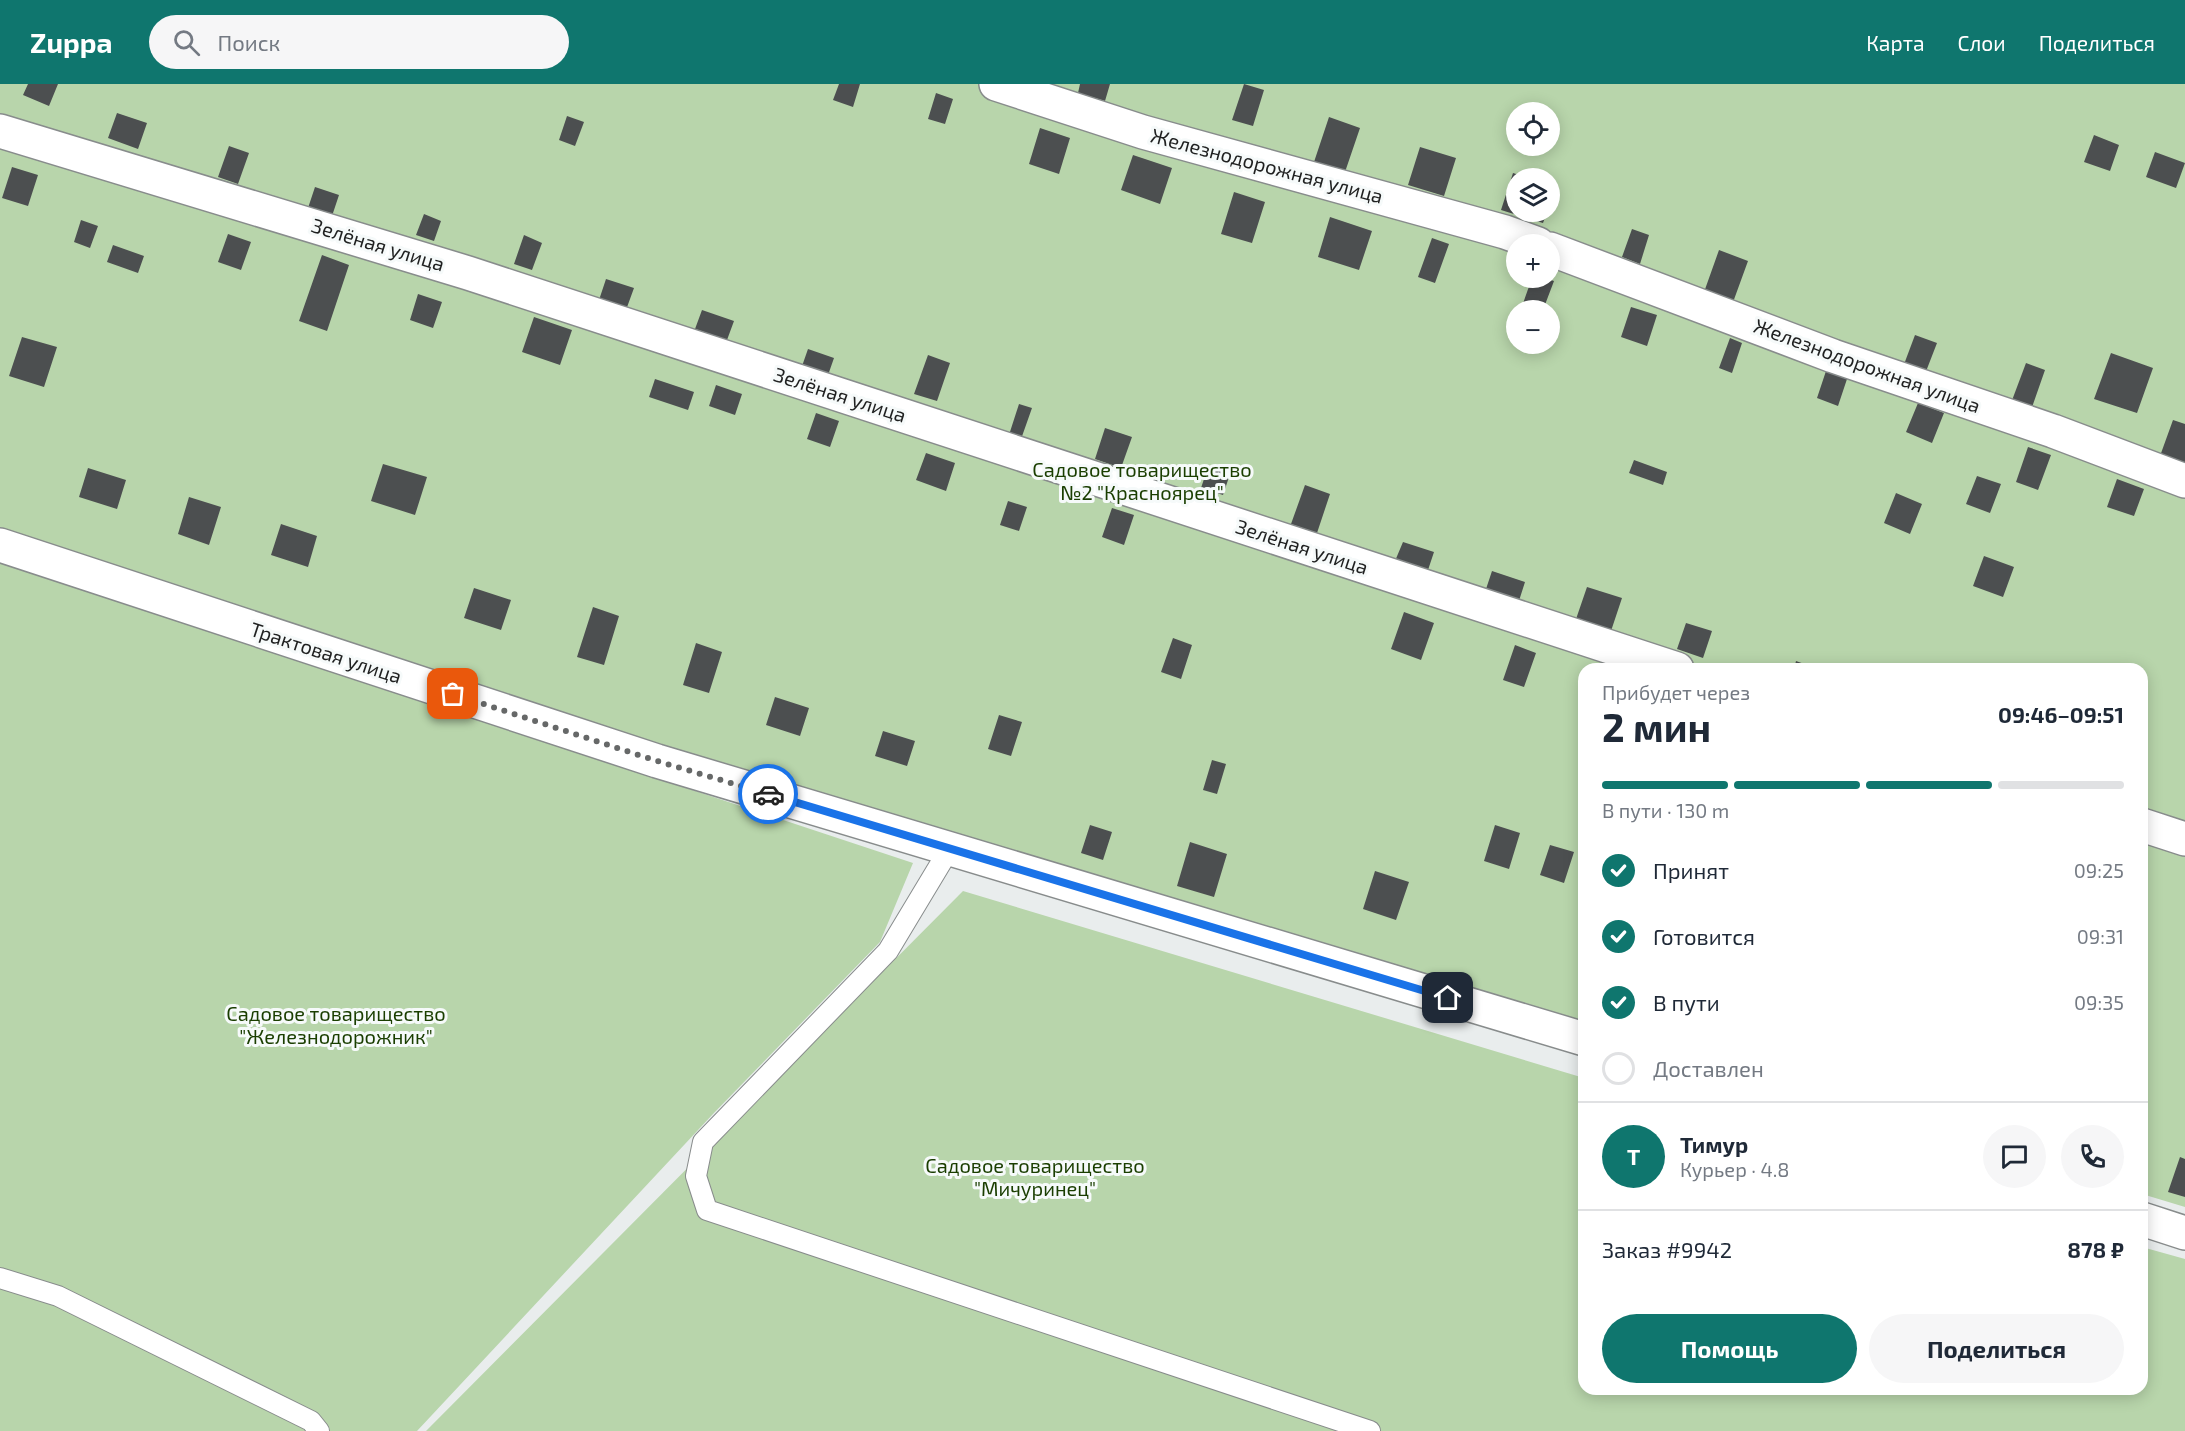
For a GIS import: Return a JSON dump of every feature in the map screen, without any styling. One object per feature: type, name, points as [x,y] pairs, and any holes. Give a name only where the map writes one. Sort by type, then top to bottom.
[{"type":"street","name":"Железнодорожная улица","points":[[996,84],[1143,132],[1510,234]]},
{"type":"street","name":"Зелёная улица","points":[[0,131],[468,273],[1659,663]]},
{"type":"street","name":"Железнодорожная улица","points":[[1560,253],[1833,356],[2053,431],[2185,481]]},
{"type":"street","name":"Трактовая улица","points":[[0,545],[657,761],[1578,1036]]},
{"type":"street","points":[[2148,827],[2185,839]]},
{"type":"street","points":[[2148,1222],[2185,1233]]},
{"type":"lane","points":[[950,848],[888,951],[703,1142],[696,1176],[707,1210],[1370,1431]]},
{"type":"lane","points":[[0,1278],[58,1296],[311,1421],[319,1431]]},
{"type":"green space","name":"Садовое товарищество №2 \"Красноярец\"","points":[[0,84],[2185,84],[2185,1207],[2148,1196],[2148,663],[1578,663],[1578,1026],[709,767],[0,527]]},
{"type":"green space","name":"Садовое товарищество \"Железнодорожник\"","points":[[0,561],[913,863],[880,942],[713,1114],[417,1431],[0,1431]]},
{"type":"green space","name":"Садовое товарищество \"Мичуринец\"","points":[[963,891],[1578,1076],[1578,1395],[2148,1395],[2148,1249],[2185,1259],[2185,1431],[426,1431]]},
{"type":"building","points":[[28,84],[58,84],[49,106],[23,95]]},
{"type":"building","points":[[839,84],[860,84],[853,107],[833,100]]},
{"type":"building","points":[[1080,84],[1110,84],[1105,101],[1078,93]]},
{"type":"building","points":[[1244,84],[1264,90],[1253,126],[1232,120]]},
{"type":"building","points":[[936,93],[953,99],[945,124],[928,119]]},
{"type":"building","points":[[117,113],[147,123],[138,149],[108,138]]},
{"type":"building","points":[[567,116],[584,122],[575,146],[559,140]]},
{"type":"building","points":[[1329,117],[1360,128],[1345,172],[1314,162]]},
{"type":"building","points":[[1040,128],[1070,138],[1059,174],[1029,164]]},
{"type":"building","points":[[2094,135],[2119,145],[2110,171],[2084,162]]},
{"type":"building","points":[[229,146],[249,153],[238,184],[218,177]]},
{"type":"building","points":[[1420,147],[1456,158],[1444,196],[1408,185]]},
{"type":"building","points":[[2155,152],[2185,163],[2176,188],[2146,177]]},
{"type":"building","points":[[1133,155],[1172,168],[1160,204],[1121,190]]},
{"type":"building","points":[[12,167],[38,175],[28,206],[2,198]]},
{"type":"building","points":[[315,187],[339,195],[331,219],[307,211]]},
{"type":"building","points":[[1234,192],[1265,202],[1252,243],[1221,234]]},
{"type":"building","points":[[1506,195],[1506,212],[1501,210]]},
{"type":"building","points":[[424,214],[441,221],[434,241],[416,235]]},
{"type":"building","points":[[1330,217],[1372,231],[1359,270],[1318,257]]},
{"type":"building","points":[[81,220],[98,226],[90,248],[74,242]]},
{"type":"building","points":[[1632,229],[1649,235],[1640,264],[1622,257]]},
{"type":"building","points":[[228,234],[251,242],[241,270],[218,262]]},
{"type":"building","points":[[524,235],[542,243],[532,270],[514,264]]},
{"type":"building","points":[[1432,238],[1449,244],[1435,283],[1418,277]]},
{"type":"building","points":[[113,245],[144,256],[138,273],[107,262]]},
{"type":"building","points":[[1719,250],[1748,261],[1732,305],[1703,295]]},
{"type":"building","points":[[322,255],[349,265],[327,331],[299,321]]},
{"type":"building","points":[[606,279],[634,288],[626,310],[599,300]]},
{"type":"building","points":[[1528,288],[1551,288],[1547,300],[1524,300]]},
{"type":"building","points":[[418,294],[442,302],[433,328],[410,320]]},
{"type":"building","points":[[1631,307],[1657,315],[1647,346],[1621,337]]},
{"type":"building","points":[[702,310],[734,321],[727,340],[695,329]]},
{"type":"building","points":[[534,317],[572,330],[560,365],[522,352]]},
{"type":"building","points":[[1915,335],[1937,343],[1925,374],[1903,367]]},
{"type":"building","points":[[22,337],[57,347],[44,387],[9,376]]},
{"type":"building","points":[[1730,338],[1742,343],[1732,373],[1719,368]]},
{"type":"building","points":[[808,349],[834,358],[827,378],[801,369]]},
{"type":"building","points":[[2111,353],[2153,368],[2137,413],[2094,399]]},
{"type":"building","points":[[928,355],[950,363],[937,401],[914,394]]},
{"type":"building","points":[[2026,363],[2045,370],[2031,410],[2011,403]]},
{"type":"building","points":[[1826,371],[1847,379],[1838,406],[1817,398]]},
{"type":"building","points":[[655,379],[694,392],[688,410],[649,397]]},
{"type":"building","points":[[716,385],[742,394],[735,415],[709,406]]},
{"type":"building","points":[[1918,403],[1944,413],[1932,443],[1906,432]]},
{"type":"building","points":[[1019,404],[1032,408],[1020,442],[1008,438]]},
{"type":"building","points":[[816,413],[839,421],[830,447],[807,439]]},
{"type":"building","points":[[2173,420],[2185,424],[2185,465],[2160,456]]},
{"type":"building","points":[[1105,428],[1132,437],[1121,468],[1095,459]]},
{"type":"building","points":[[2028,447],[2051,455],[2038,490],[2016,482]]},
{"type":"building","points":[[926,453],[955,463],[946,491],[916,480]]},
{"type":"building","points":[[1634,460],[1667,472],[1663,485],[1629,473]]},
{"type":"building","points":[[383,464],[427,477],[415,515],[371,501]]},
{"type":"building","points":[[1208,467],[1230,474],[1223,495],[1201,488]]},
{"type":"building","points":[[88,468],[126,480],[117,509],[79,497]]},
{"type":"building","points":[[1977,476],[2001,484],[1990,513],[1966,504]]},
{"type":"building","points":[[2117,479],[2144,489],[2134,516],[2107,507]]},
{"type":"building","points":[[1305,485],[1330,494],[1317,533],[1291,524]]},
{"type":"building","points":[[1896,493],[1922,504],[1910,534],[1884,523]]},
{"type":"building","points":[[189,497],[221,507],[209,545],[178,534]]},
{"type":"building","points":[[1008,501],[1027,507],[1019,531],[1000,525]]},
{"type":"building","points":[[1112,508],[1134,515],[1124,545],[1102,537]]},
{"type":"building","points":[[281,524],[317,536],[308,567],[271,555]]},
{"type":"building","points":[[1403,542],[1434,552],[1427,573],[1395,561]]},
{"type":"building","points":[[1984,556],[2014,567],[2003,597],[1973,586]]},
{"type":"building","points":[[1492,571],[1525,582],[1517,607],[1484,595]]},
{"type":"building","points":[[1587,587],[1622,598],[1610,634],[1575,622]]},
{"type":"building","points":[[474,588],[511,600],[501,630],[464,618]]},
{"type":"building","points":[[593,607],[619,616],[604,665],[577,657]]},
{"type":"building","points":[[1404,612],[1434,623],[1421,660],[1391,649]]},
{"type":"building","points":[[1686,623],[1712,631],[1703,658],[1677,649]]},
{"type":"building","points":[[1173,638],[1192,645],[1181,679],[1161,672]]},
{"type":"building","points":[[696,643],[722,652],[709,693],[683,685]]},
{"type":"building","points":[[1515,645],[1536,653],[1524,687],[1503,680]]},
{"type":"building","points":[[775,697],[809,708],[800,736],[766,725]]},
{"type":"building","points":[[999,715],[1022,722],[1011,756],[988,749]]},
{"type":"building","points":[[883,731],[915,741],[907,766],[875,756]]},
{"type":"building","points":[[1212,760],[1226,764],[1217,794],[1203,790]]},
{"type":"building","points":[[1090,825],[1112,832],[1103,860],[1081,853]]},
{"type":"building","points":[[1495,825],[1520,833],[1509,869],[1484,861]]},
{"type":"building","points":[[1190,842],[1227,854],[1214,897],[1177,886]]},
{"type":"building","points":[[1550,845],[1574,852],[1564,883],[1540,875]]},
{"type":"building","points":[[1375,871],[1409,882],[1396,920],[1363,909]]},
{"type":"building","points":[[2180,1157],[2185,1159],[2185,1197],[2168,1192]]},
{"type":"way so far","points":[[453,694],[657,761],[768,794]]},
{"type":"route","points":[[768,794],[1448,998]]}]
